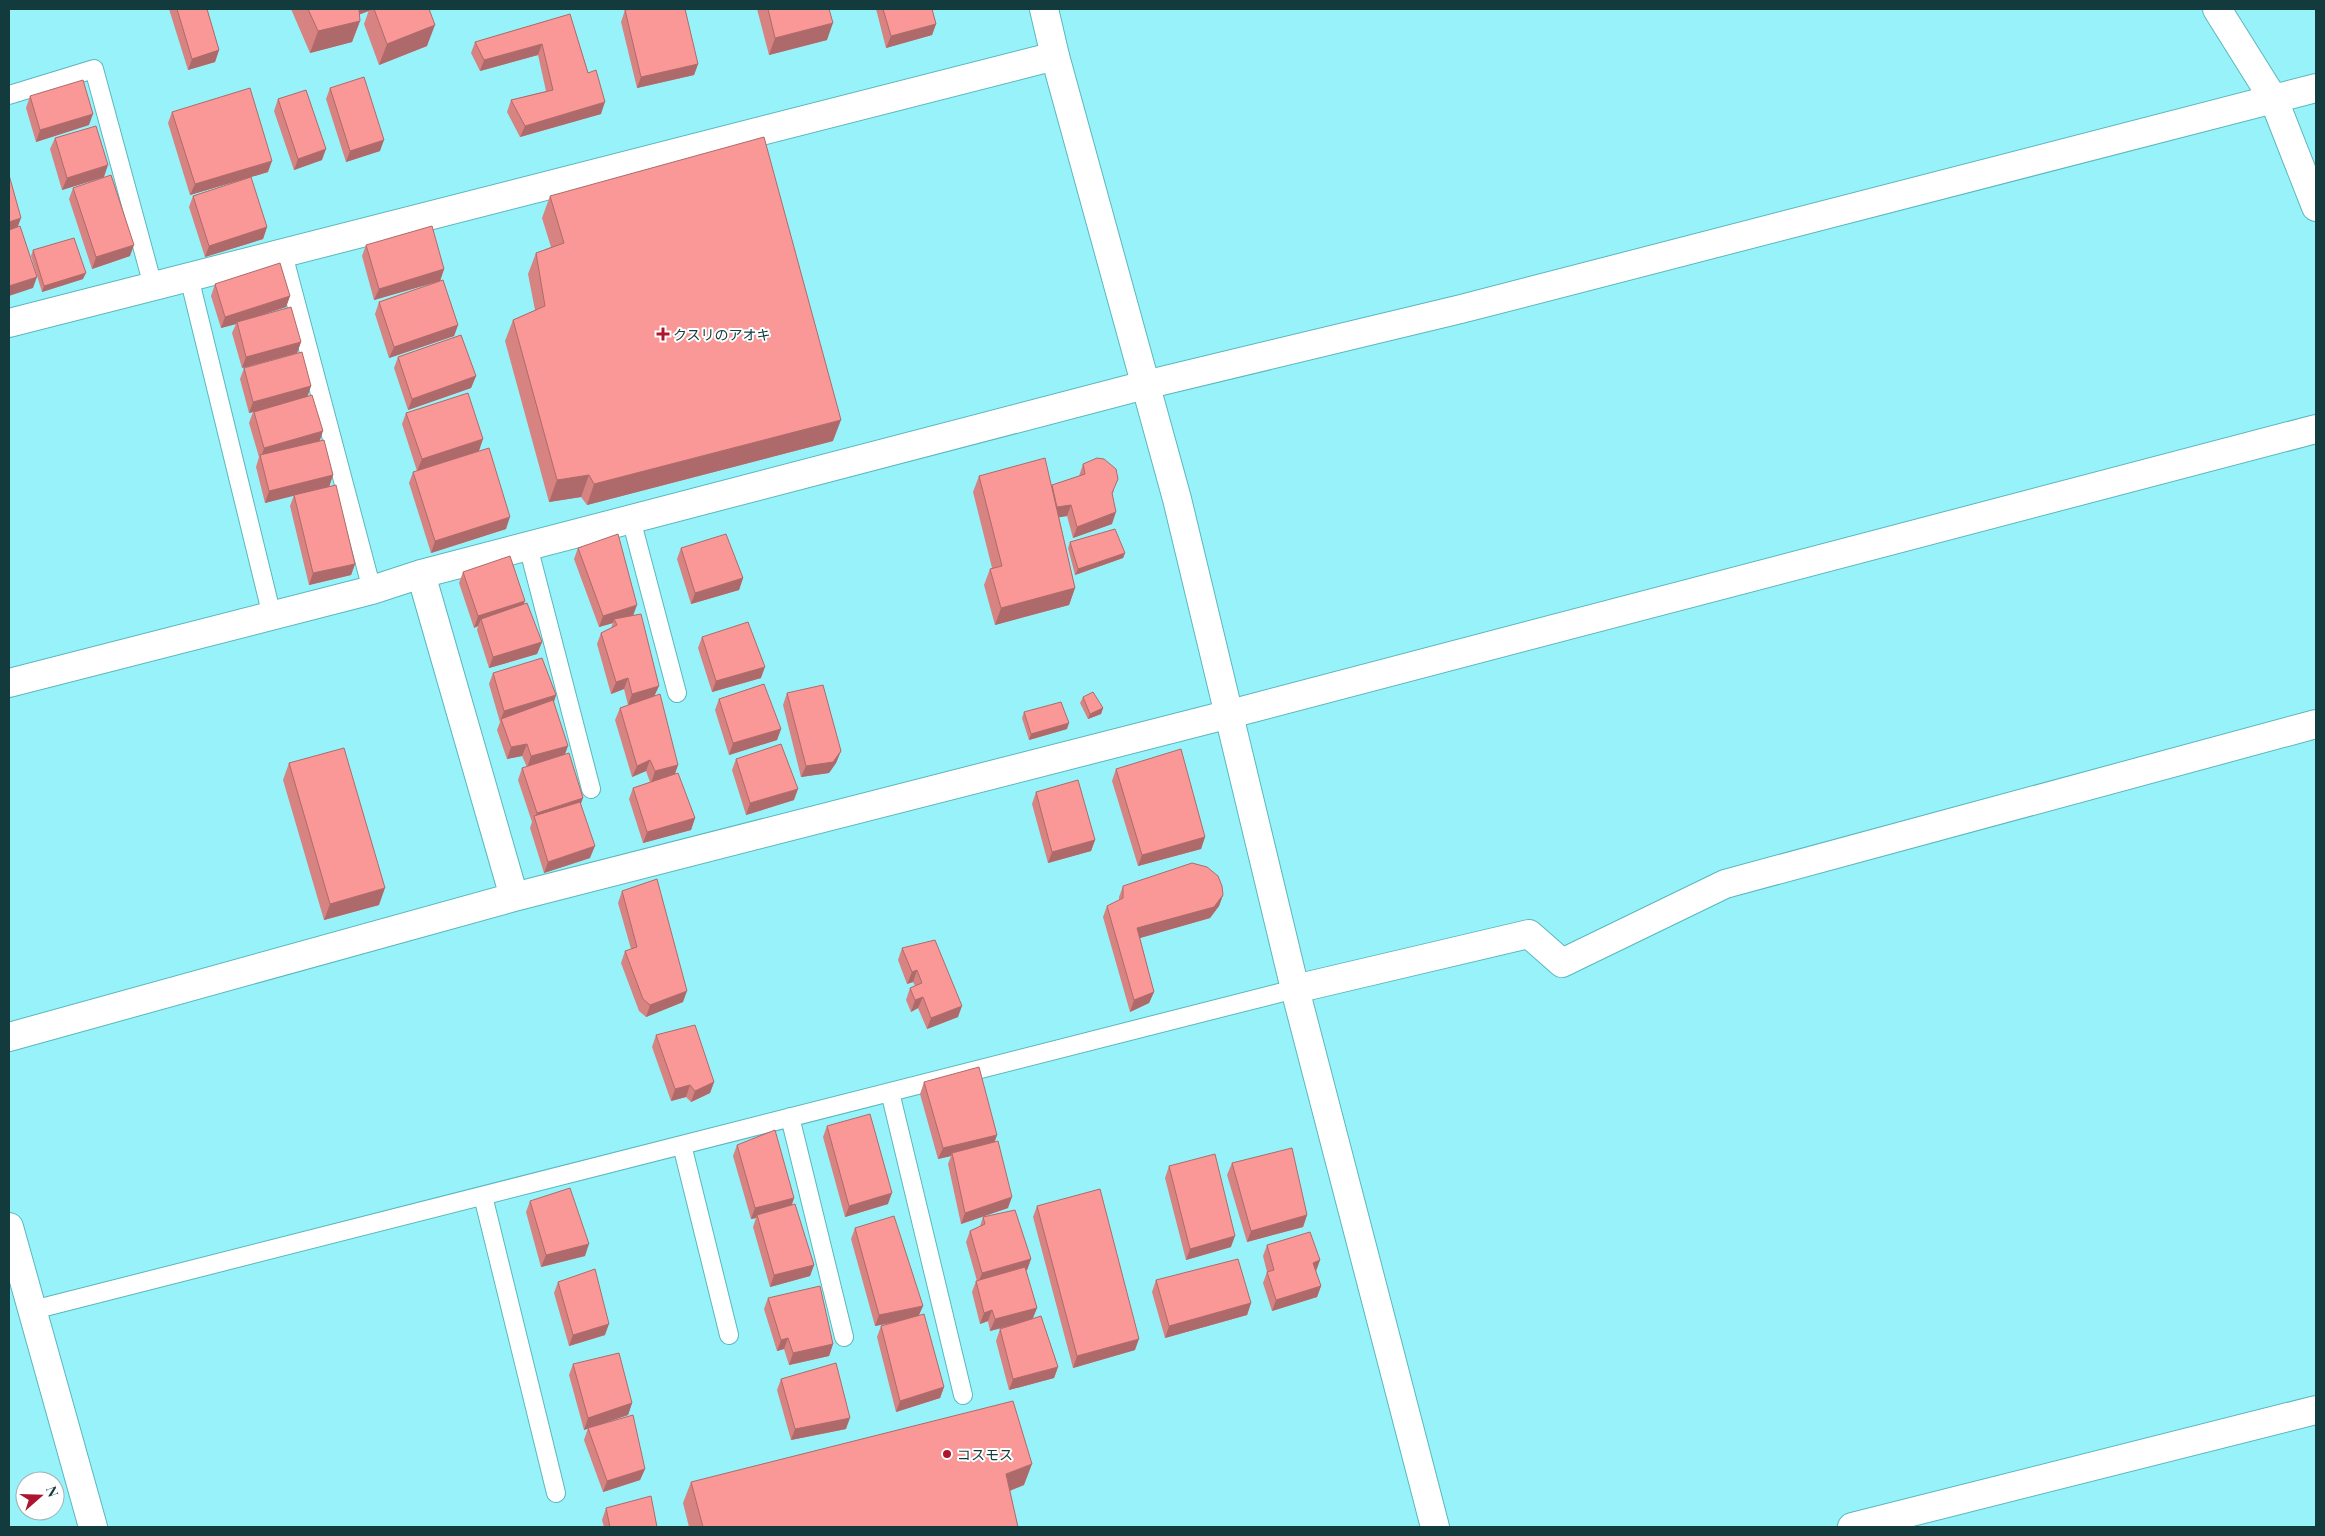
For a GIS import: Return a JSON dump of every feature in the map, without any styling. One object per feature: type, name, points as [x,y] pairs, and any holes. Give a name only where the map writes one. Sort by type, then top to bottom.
[{"type":"street","points":[[1044,9],[1055,56],[1178,499],[1295,989],[1435,1527]]},
{"type":"street","points":[[2217,9],[2274,100],[2316,207]]},
{"type":"street","points":[[9,323],[1055,56]]},
{"type":"street","points":[[9,683],[372,590],[421,574],[1145,385],[1461,308],[2316,88]]},
{"type":"street","points":[[9,1037],[514,897],[1230,714],[2316,429]]},
{"type":"street","points":[[421,574],[514,897]]},
{"type":"street","points":[[1295,989],[1529,934],[1562,963],[1725,884],[2316,724]]},
{"type":"street","points":[[9,1227],[93,1527]]},
{"type":"street","points":[[1852,1527],[2316,1410]]},
{"type":"lane","points":[[9,95],[94,70],[153,286]]},
{"type":"lane","points":[[283,254],[372,590]]},
{"type":"lane","points":[[189,277],[272,616]]},
{"type":"lane","points":[[631,519],[677,693]]},
{"type":"lane","points":[[528,546],[591,789]]},
{"type":"lane","points":[[33,1310],[1295,989]]},
{"type":"lane","points":[[890,1092],[963,1395]]},
{"type":"lane","points":[[790,1118],[844,1337]]},
{"type":"lane","points":[[682,1145],[729,1335]]},
{"type":"lane","points":[[483,1196],[556,1493]]},
{"type":"building","points":[[177,9],[207,9],[219,50],[192,59]]},
{"type":"building","points":[[308,9],[359,9],[360,21],[318,31]]},
{"type":"building","points":[[374,9],[429,9],[435,25],[387,44]]},
{"type":"building","points":[[685,9],[698,64],[641,77],[625,10]]},
{"type":"building","points":[[768,9],[829,9],[833,23],[775,38]]},
{"type":"building","points":[[883,9],[932,9],[936,24],[891,36]]},
{"type":"building","points":[[570,14],[588,73],[596,70],[605,102],[525,126],[511,100],[553,90],[542,44],[484,60],[475,42]]},
{"type":"building","points":[[364,77],[384,140],[350,151],[330,88]]},
{"type":"building","points":[[83,80],[93,114],[40,130],[30,96]]},
{"type":"building","points":[[250,88],[272,161],[195,184],[172,112]]},
{"type":"building","points":[[306,90],[326,149],[298,159],[278,99]]},
{"type":"building","points":[[96,126],[108,165],[67,178],[55,138]]},
{"type":"building","name":"クスリのアオキ","points":[[764,137],[841,420],[594,484],[589,475],[557,480],[513,320],[545,306],[536,253],[564,243],[550,196]]},
{"type":"building","points":[[9,175],[21,218],[9,222]]},
{"type":"building","points":[[111,175],[134,245],[96,257],[73,188]]},
{"type":"building","points":[[251,177],[267,227],[209,246],[193,196]]},
{"type":"building","points":[[20,226],[37,277],[9,286],[9,230]]},
{"type":"building","points":[[432,226],[444,269],[379,289],[366,245]]},
{"type":"building","points":[[74,238],[86,273],[44,286],[33,250]]},
{"type":"building","points":[[280,263],[290,296],[225,317],[215,284]]},
{"type":"building","points":[[443,280],[458,325],[394,347],[379,302]]},
{"type":"building","points":[[291,307],[301,342],[246,357],[237,322]]},
{"type":"building","points":[[461,335],[476,376],[412,399],[398,357]]},
{"type":"building","points":[[302,352],[311,386],[253,402],[244,368]]},
{"type":"building","points":[[468,393],[483,439],[422,459],[406,413]]},
{"type":"building","points":[[312,395],[323,431],[264,448],[254,412]]},
{"type":"building","points":[[324,440],[333,475],[269,491],[260,455]]},
{"type":"building","points":[[489,448],[510,517],[435,541],[413,472]]},
{"type":"building","points":[[1045,458],[1075,588],[1001,608],[990,569],[1002,566],[979,476]]},
{"type":"building","points":[[1097,458],[1104,459],[1116,469],[1118,479],[1112,493],[1116,512],[1077,527],[1071,505],[1057,507],[1052,485],[1085,474],[1083,464]]},
{"type":"building","points":[[336,485],[355,564],[313,573],[294,495]]},
{"type":"building","points":[[1115,529],[1125,553],[1078,569],[1070,542]]},
{"type":"building","points":[[618,534],[637,605],[603,616],[578,548]]},
{"type":"building","points":[[726,534],[743,578],[695,593],[681,548]]},
{"type":"building","points":[[510,556],[525,601],[478,616],[463,572]]},
{"type":"building","points":[[527,603],[542,642],[493,657],[481,619]]},
{"type":"building","points":[[641,614],[659,686],[632,694],[628,678],[616,682],[601,633],[617,625],[614,619]]},
{"type":"building","points":[[748,622],[765,667],[716,681],[702,637]]},
{"type":"building","points":[[542,658],[556,695],[504,711],[493,673]]},
{"type":"building","points":[[764,684],[781,729],[733,743],[719,699]]},
{"type":"building","points":[[823,685],[841,751],[833,762],[806,766],[787,693]]},
{"type":"building","points":[[1093,692],[1103,708],[1090,714],[1083,697]]},
{"type":"building","points":[[660,694],[678,765],[655,771],[650,760],[637,766],[620,708]]},
{"type":"building","points":[[553,700],[568,746],[531,756],[527,744],[511,747],[501,719]]},
{"type":"building","points":[[1061,702],[1069,723],[1031,734],[1024,712]]},
{"type":"building","points":[[781,744],[798,789],[750,803],[736,759]]},
{"type":"building","points":[[344,748],[385,888],[330,904],[289,763]]},
{"type":"building","points":[[1181,749],[1205,837],[1142,855],[1116,769]]},
{"type":"building","points":[[569,753],[583,798],[537,813],[522,768]]},
{"type":"building","points":[[678,773],[695,818],[647,832],[633,788]]},
{"type":"building","points":[[1078,780],[1095,840],[1052,852],[1036,792]]},
{"type":"building","points":[[580,802],[595,846],[548,862],[534,816]]},
{"type":"building","points":[[1192,863],[1207,867],[1218,876],[1223,895],[1214,907],[1137,928],[1154,992],[1134,1000],[1107,906],[1123,898],[1123,886]]},
{"type":"building","points":[[657,879],[687,991],[650,1005],[643,999],[625,951],[637,947],[622,891]]},
{"type":"building","points":[[935,940],[962,1006],[931,1018],[923,997],[915,1000],[910,988],[922,983],[917,970],[912,972],[902,948]]},
{"type":"building","points":[[695,1025],[714,1082],[695,1091],[690,1085],[675,1089],[656,1035]]},
{"type":"building","points":[[979,1067],[997,1135],[943,1148],[924,1082]]},
{"type":"building","points":[[870,1114],[892,1193],[849,1206],[827,1126]]},
{"type":"building","points":[[775,1130],[794,1198],[755,1208],[737,1145]]},
{"type":"building","points":[[998,1141],[1012,1197],[965,1213],[952,1153]]},
{"type":"building","points":[[1292,1148],[1307,1215],[1251,1231],[1232,1163]]},
{"type":"building","points":[[1215,1154],[1235,1236],[1190,1249],[1169,1166]]},
{"type":"building","points":[[570,1188],[589,1244],[546,1255],[530,1201]]},
{"type":"building","points":[[1100,1189],[1139,1339],[1077,1356],[1037,1206]]},
{"type":"building","points":[[795,1204],[814,1265],[774,1275],[757,1215]]},
{"type":"building","points":[[1015,1210],[1031,1259],[982,1273],[970,1231],[985,1224],[983,1217]]},
{"type":"building","points":[[894,1216],[923,1306],[879,1315],[855,1228]]},
{"type":"building","points":[[1310,1232],[1320,1260],[1313,1263],[1321,1286],[1276,1300],[1267,1272],[1274,1270],[1267,1245]]},
{"type":"building","points":[[1238,1259],[1251,1303],[1169,1326],[1156,1280]]},
{"type":"building","points":[[1025,1267],[1037,1308],[995,1319],[992,1310],[984,1313],[976,1281]]},
{"type":"building","points":[[595,1269],[609,1324],[573,1335],[558,1282]]},
{"type":"building","points":[[820,1286],[833,1344],[793,1353],[788,1338],[781,1340],[768,1298]]},
{"type":"building","points":[[924,1314],[944,1387],[900,1401],[881,1326]]},
{"type":"building","points":[[1041,1316],[1058,1367],[1013,1379],[1000,1329]]},
{"type":"building","points":[[619,1353],[632,1403],[588,1418],[573,1364]]},
{"type":"building","points":[[836,1363],[850,1418],[795,1429],[781,1379]]},
{"type":"building","name":"コスモス","points":[[1013,1401],[1032,1464],[1006,1474],[1018,1527],[703,1527],[691,1482]]},
{"type":"building","points":[[633,1415],[645,1469],[607,1481],[588,1428]]},
{"type":"building","points":[[651,1496],[657,1527],[610,1527],[606,1508]]},
{"type":"place","name":"クスリのアオキ","points":[[663,334]]},
{"type":"place","name":"コスモス","points":[[947,1454]]}]
